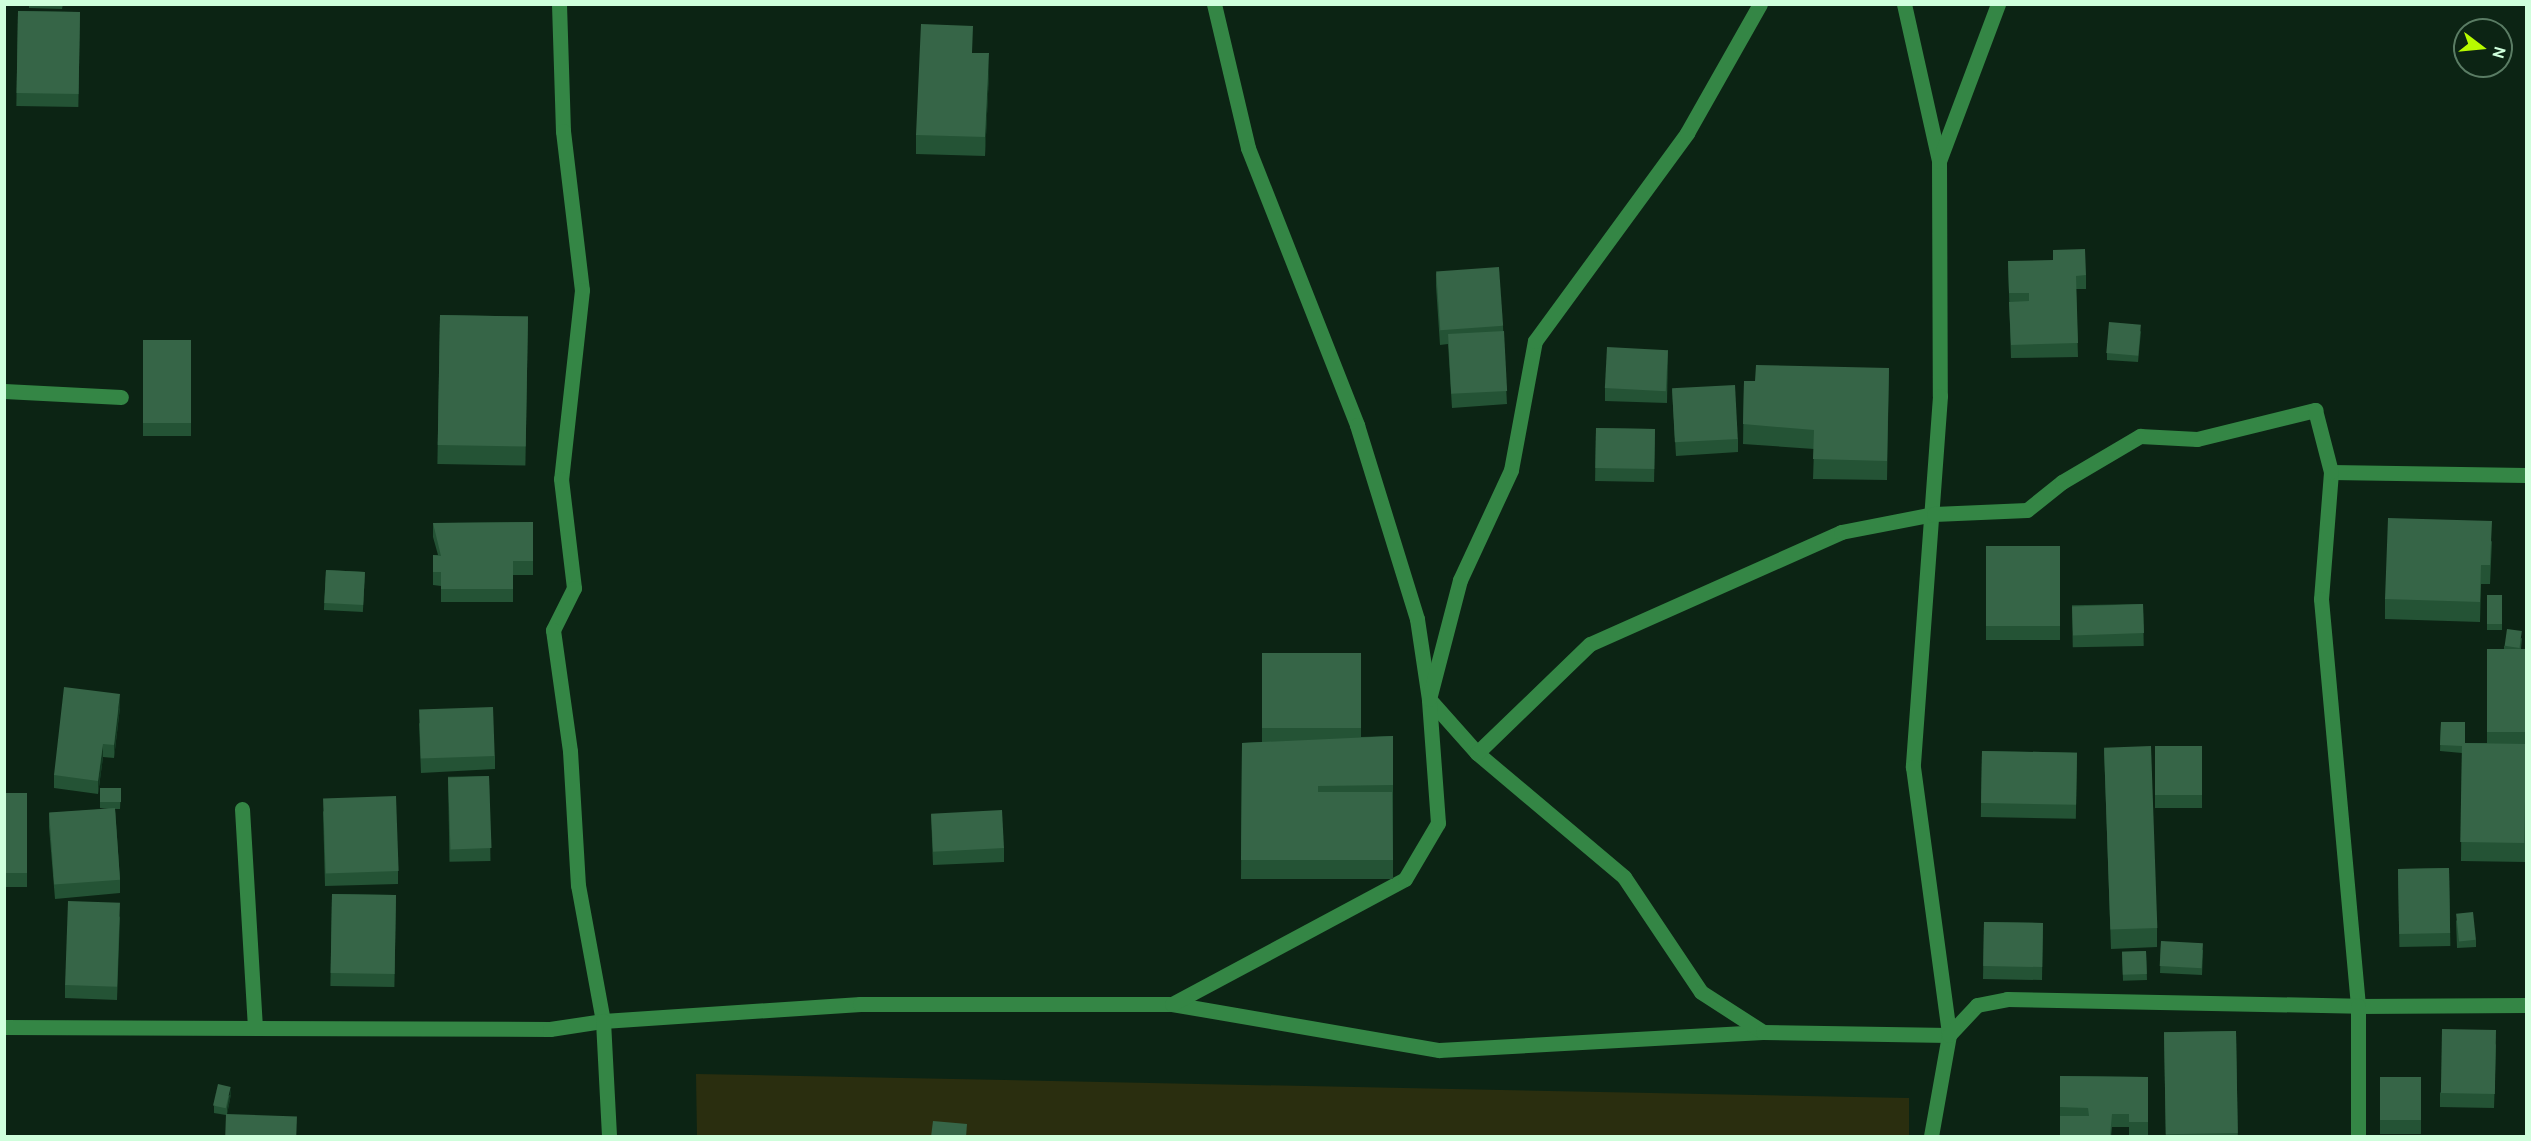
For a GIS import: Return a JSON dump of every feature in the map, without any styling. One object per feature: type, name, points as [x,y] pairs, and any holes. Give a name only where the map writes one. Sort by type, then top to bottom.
[{"type":"street","points":[[559,4],[563,132],[582,290],[561,478],[574,588],[553,630],[570,751],[578,885],[603,1021],[609,1137]]},
{"type":"street","points":[[1172,1004],[1405,879],[1438,823],[1429,699],[1418,620],[1357,425],[1248,148],[1214,4]]},
{"type":"street","points":[[1429,699],[1460,580],[1511,470],[1535,341],[1687,133],[1760,4]]},
{"type":"street","points":[[1904,4],[1939,161],[1941,396],[1934,514],[1913,767],[1949,1035],[1931,1137]]},
{"type":"street","points":[[1939,161],[1998,4]]},
{"type":"street","points":[[4,391],[121,398]]},
{"type":"street","points":[[1477,753],[1590,644],[1841,532],[1934,514],[2027,510],[2062,482],[2140,436],[2197,439],[2315,410],[2331,472],[2321,599],[2358,1006],[2358,1137]]},
{"type":"street","points":[[2331,472],[2526,475]]},
{"type":"street","points":[[1429,699],[1477,753],[1624,877],[1701,992],[1763,1032]]},
{"type":"street","points":[[242,809],[255,1027]]},
{"type":"street","points":[[4,1027],[550,1029],[603,1021],[860,1004],[1172,1004],[1439,1050],[1763,1032],[1949,1035],[1977,1005],[2007,999],[2358,1006],[2526,1005]]},
{"type":"green space","points":[[696,1074],[1909,1098],[1909,1136],[697,1136]]},
{"type":"building","points":[[18,11],[80,12],[79,94],[17,93]]},
{"type":"building","points":[[921,24],[973,26],[972,53],[989,53],[985,137],[916,135]]},
{"type":"building","points":[[2085,249],[2086,275],[2076,276],[2078,343],[2011,345],[2009,302],[2029,301],[2029,293],[2009,293],[2008,261],[2053,260],[2053,250]]},
{"type":"building","points":[[1499,267],[1503,326],[1440,330],[1436,271]]},
{"type":"building","points":[[440,315],[528,317],[526,447],[438,445]]},
{"type":"building","points":[[2109,322],[2141,325],[2138,356],[2106,353]]},
{"type":"building","points":[[1504,331],[1507,391],[1451,394],[1448,334]]},
{"type":"building","points":[[143,340],[191,340],[191,423],[143,423]]},
{"type":"building","points":[[1607,347],[1668,350],[1666,391],[1605,388]]},
{"type":"building","points":[[1756,365],[1889,368],[1887,461],[1813,459],[1814,430],[1743,424],[1744,381],[1755,381]]},
{"type":"building","points":[[1735,385],[1738,439],[1675,442],[1672,388]]},
{"type":"building","points":[[1596,428],[1655,429],[1654,469],[1595,468]]},
{"type":"building","points":[[2388,518],[2492,521],[2490,565],[2481,565],[2480,602],[2385,599]]},
{"type":"building","points":[[533,522],[533,561],[513,561],[513,589],[441,589],[441,572],[433,572],[433,555],[441,556],[433,523]]},
{"type":"building","points":[[1986,546],[2060,546],[2060,626],[1986,626]]},
{"type":"building","points":[[326,570],[365,572],[363,605],[324,603]]},
{"type":"building","points":[[2487,595],[2502,595],[2502,624],[2487,624]]},
{"type":"building","points":[[2143,604],[2144,633],[2073,635],[2072,606]]},
{"type":"building","points":[[2507,629],[2522,631],[2519,648],[2505,646]]},
{"type":"building","points":[[2487,649],[2526,649],[2526,732],[2487,732]]},
{"type":"building","points":[[1262,653],[1361,653],[1361,728],[1262,728]]},
{"type":"building","points":[[64,687],[120,694],[114,745],[103,744],[98,781],[54,775]]},
{"type":"building","points":[[493,707],[495,756],[421,759],[419,710]]},
{"type":"building","points":[[2441,722],[2465,722],[2465,743],[2462,743],[2462,746],[2440,745]]},
{"type":"building","points":[[1393,736],[1393,785],[1318,786],[1318,792],[1392,792],[1393,860],[1241,860],[1242,743]]},
{"type":"building","points":[[2462,743],[2526,744],[2524,843],[2460,842]]},
{"type":"building","points":[[2151,746],[2157,928],[2110,930],[2104,748]]},
{"type":"building","points":[[2155,746],[2202,746],[2202,795],[2155,795]]},
{"type":"building","points":[[1982,751],[2077,753],[2076,805],[1981,803]]},
{"type":"building","points":[[489,776],[492,848],[451,849],[448,777]]},
{"type":"building","points":[[100,788],[121,788],[121,802],[100,802]]},
{"type":"building","points":[[4,793],[27,793],[27,873],[4,873]]},
{"type":"building","points":[[396,796],[399,871],[326,874],[323,799]]},
{"type":"building","points":[[115,808],[120,880],[54,884],[49,813]]},
{"type":"building","points":[[1002,810],[1004,848],[933,852],[931,814]]},
{"type":"building","points":[[2449,868],[2450,933],[2399,934],[2398,869]]},
{"type":"building","points":[[332,894],[396,895],[395,974],[331,973]]},
{"type":"building","points":[[68,901],[120,903],[117,987],[65,985]]},
{"type":"building","points":[[2473,912],[2476,940],[2459,942],[2456,914]]},
{"type":"building","points":[[1984,922],[2043,923],[2042,967],[1983,966]]},
{"type":"building","points":[[2161,941],[2203,943],[2202,968],[2160,966]]},
{"type":"building","points":[[2146,951],[2147,974],[2123,975],[2122,952]]},
{"type":"building","points":[[2442,1029],[2496,1030],[2495,1094],[2441,1093]]},
{"type":"building","points":[[2236,1031],[2238,1133],[2166,1134],[2164,1032]]},
{"type":"building","points":[[2060,1076],[2148,1077],[2148,1122],[2129,1122],[2129,1114],[2112,1114],[2110,1137],[2060,1137],[2060,1116],[2089,1116],[2088,1108],[2060,1107]]},
{"type":"building","points":[[2380,1077],[2421,1077],[2421,1120],[2380,1120]]},
{"type":"building","points":[[218,1084],[231,1087],[226,1108],[213,1105]]},
{"type":"building","points":[[226,1114],[297,1116],[296,1136],[225,1136]]},
{"type":"building","points":[[933,1121],[967,1124],[966,1137],[931,1137]]}]
